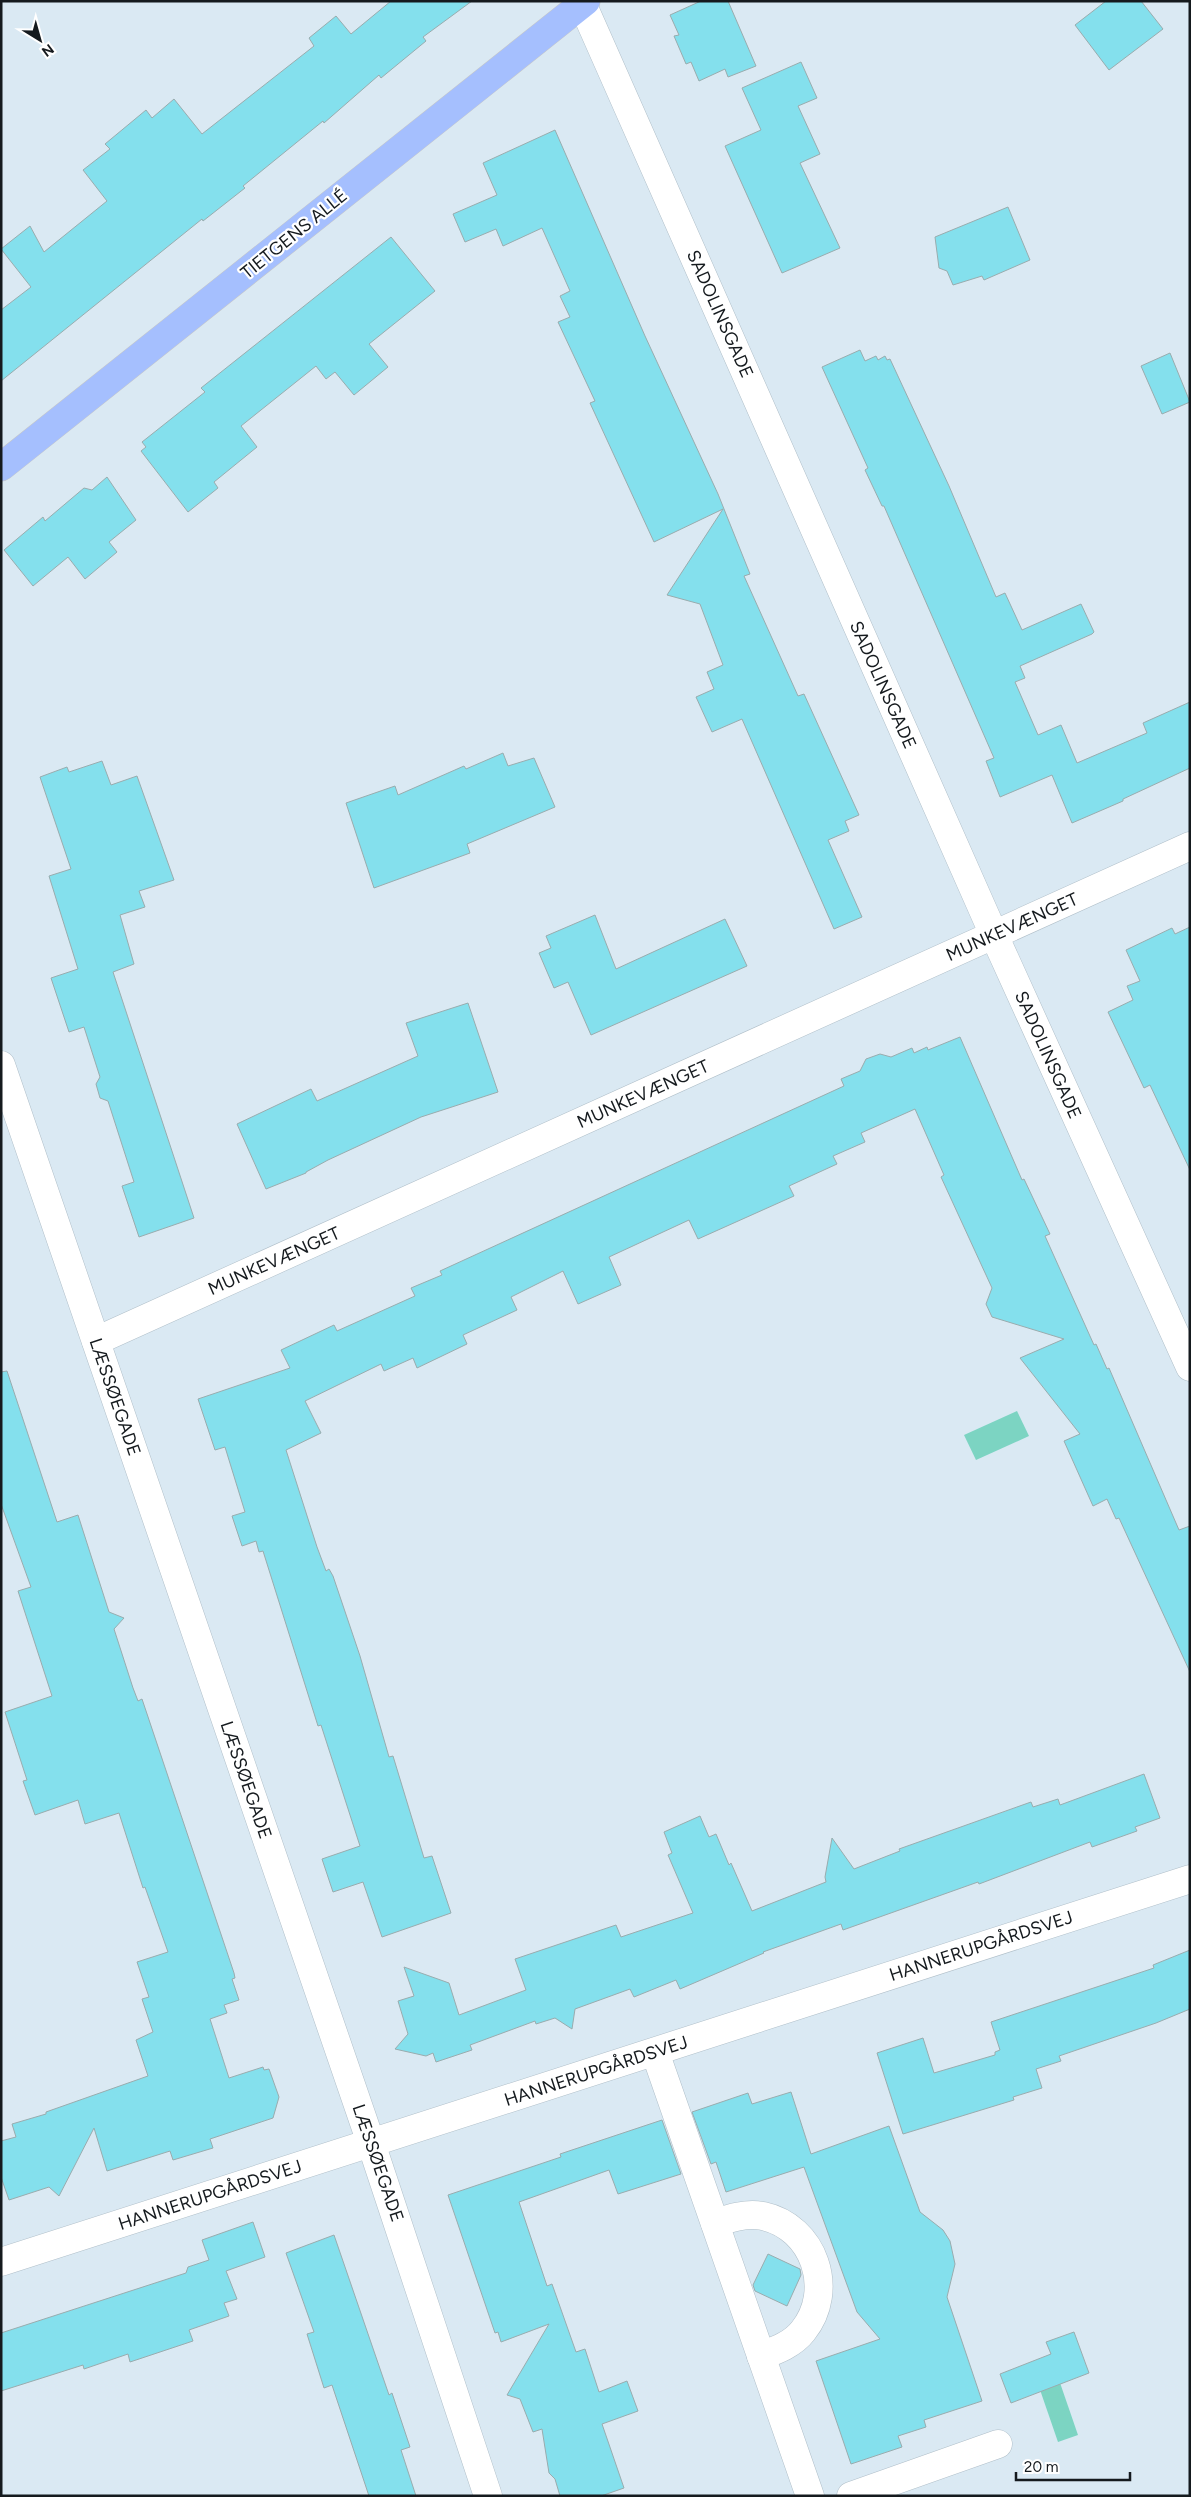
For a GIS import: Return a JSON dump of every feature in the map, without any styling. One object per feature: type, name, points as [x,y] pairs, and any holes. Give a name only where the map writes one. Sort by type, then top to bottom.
[{"type":"main road","name":"TIETGENS ALLÉ","points":[[1,467],[583,2]]},
{"type":"street","name":"SADOLINSGADE","points":[[583,2],[994,935],[1190,1367]]},
{"type":"street","name":"MUNKEVÆNGET","points":[[96,1341],[1190,846]]},
{"type":"street","name":"LÆSSØEGADE","points":[[1,1065],[371,2144],[488,2496]]},
{"type":"street","name":"HANNERUPGÅRDSVEJ","points":[[1,2262],[1190,1879]]},
{"type":"street","points":[[655,2052],[810,2496]]},
{"type":"street","points":[[715,2223],[738,2216],[763,2216],[786,2225],[804,2241],[816,2262],[820,2286],[815,2310],[803,2332],[784,2347],[761,2356]]},
{"type":"street","points":[[851,2496],[998,2444]]},
{"type":"shaded area","points":[[1017,1411],[1029,1436],[976,1460],[964,1435]]},
{"type":"shaded area","points":[[1058,2377],[1078,2435],[1058,2442],[1038,2384]]},
{"type":"building","points":[[391,1],[472,1],[423,37],[426,41],[381,78],[379,75],[324,123],[323,121],[243,186],[245,188],[203,221],[202,219],[1,381],[1,310],[31,287],[1,249],[30,226],[44,252],[107,201],[83,170],[110,149],[105,144],[146,110],[152,118],[174,99],[202,134],[314,46],[309,38],[336,16],[351,34]]},
{"type":"building","points":[[701,1],[728,1],[756,66],[728,77],[725,69],[699,81],[691,62],[686,64],[674,36],[679,35],[670,15]]},
{"type":"building","points":[[1106,1],[1141,1],[1163,29],[1109,70],[1075,25]]},
{"type":"building","points":[[801,62],[817,98],[798,106],[820,154],[800,163],[840,248],[782,273],[725,146],[761,130],[742,88]]},
{"type":"building","points":[[555,130],[645,336],[718,494],[750,574],[744,576],[798,696],[804,694],[859,815],[845,821],[849,831],[828,840],[862,917],[834,929],[742,719],[712,732],[696,697],[714,689],[707,672],[723,665],[700,604],[667,595],[723,509],[654,542],[590,403],[595,401],[558,322],[570,317],[560,296],[570,291],[542,228],[503,246],[496,229],[465,242],[453,214],[497,195],[483,163]]},
{"type":"building","points":[[1008,207],[1030,260],[984,280],[982,276],[953,285],[947,271],[939,268],[935,237]]},
{"type":"building","points":[[391,237],[435,291],[369,344],[388,367],[354,395],[335,372],[326,379],[316,366],[241,426],[257,447],[214,482],[218,488],[188,512],[141,451],[146,447],[142,442],[205,392],[201,388]]},
{"type":"building","points":[[860,350],[865,361],[876,356],[878,360],[885,356],[887,360],[890,359],[949,486],[996,597],[1005,593],[1022,630],[1081,604],[1094,632],[1020,666],[1025,678],[1015,682],[1038,735],[1061,725],[1077,763],[1147,733],[1143,723],[1190,702],[1190,768],[1123,799],[1123,801],[1072,823],[1052,775],[1000,797],[986,761],[994,758],[884,506],[882,506],[865,470],[868,468],[822,367]]},
{"type":"building","points":[[1170,353],[1190,402],[1162,414],[1141,366]]},
{"type":"building","points":[[107,477],[136,520],[109,542],[117,552],[85,579],[68,557],[33,586],[4,550],[43,517],[45,521],[84,488],[92,490]]},
{"type":"building","points":[[503,753],[508,766],[534,758],[555,807],[467,844],[470,853],[374,888],[346,803],[395,786],[398,795],[464,766],[466,769]]},
{"type":"building","points":[[102,761],[111,785],[137,776],[174,880],[139,891],[145,907],[120,915],[134,964],[113,972],[194,1218],[139,1237],[122,1186],[134,1182],[108,1101],[100,1098],[96,1084],[100,1077],[84,1027],[69,1032],[51,978],[78,969],[49,876],[71,869],[40,777],[67,767],[69,772]]},
{"type":"building","points":[[595,915],[616,969],[725,919],[747,966],[591,1035],[568,982],[554,988],[539,953],[551,948],[546,936]]},
{"type":"building","points":[[1190,927],[1190,1170],[1150,1085],[1144,1088],[1108,1012],[1133,1000],[1127,986],[1140,981],[1126,950],[1172,928],[1175,934]]},
{"type":"building","points":[[468,1003],[498,1092],[421,1117],[328,1160],[306,1173],[266,1189],[237,1124],[311,1089],[317,1101],[418,1056],[406,1023]]},
{"type":"building","points":[[960,1037],[1022,1180],[1024,1179],[1050,1234],[1045,1236],[1094,1345],[1096,1344],[1107,1369],[1109,1368],[1179,1530],[1190,1526],[1190,1672],[1119,1518],[1116,1519],[1107,1499],[1093,1506],[1064,1441],[1080,1434],[1020,1358],[1064,1339],[992,1317],[986,1304],[992,1288],[941,1177],[944,1175],[915,1109],[861,1133],[865,1142],[833,1156],[837,1164],[789,1186],[794,1196],[698,1239],[689,1220],[609,1257],[621,1285],[578,1304],[563,1271],[511,1297],[517,1310],[463,1335],[467,1344],[417,1368],[413,1358],[384,1371],[381,1364],[305,1401],[321,1433],[286,1450],[317,1547],[326,1571],[329,1569],[333,1576],[360,1656],[389,1757],[393,1756],[424,1858],[432,1856],[451,1913],[382,1937],[363,1882],[333,1892],[322,1859],[360,1846],[321,1725],[318,1726],[263,1551],[259,1552],[256,1541],[242,1546],[232,1516],[245,1512],[225,1447],[215,1450],[198,1399],[290,1368],[281,1350],[334,1325],[337,1331],[415,1296],[411,1288],[442,1275],[440,1271],[844,1086],[841,1079],[860,1071],[866,1059],[880,1054],[891,1057],[912,1048],[914,1053],[927,1047],[928,1050]]},
{"type":"building","points":[[7,1371],[57,1522],[78,1515],[109,1612],[124,1618],[114,1629],[138,1701],[142,1699],[234,1973],[235,1978],[232,1979],[239,2000],[224,2005],[227,2013],[210,2019],[229,2078],[263,2067],[264,2070],[269,2069],[279,2097],[273,2118],[210,2139],[213,2148],[173,2160],[170,2151],[107,2171],[94,2128],[59,2196],[49,2187],[9,2200],[1,2177],[1,2141],[16,2137],[12,2124],[46,2114],[46,2112],[148,2076],[136,2040],[153,2032],[142,1999],[149,1997],[137,1962],[168,1952],[145,1887],[143,1888],[119,1813],[85,1824],[78,1800],[35,1815],[23,1781],[27,1780],[5,1712],[52,1696],[18,1591],[31,1587],[1,1504],[1,1372]]},
{"type":"building","points":[[1144,1774],[1160,1818],[1135,1827],[1137,1831],[1092,1847],[1090,1842],[979,1884],[978,1882],[843,1930],[841,1924],[763,1952],[680,1989],[676,1980],[634,1997],[630,1989],[575,2009],[572,2029],[555,2018],[536,2024],[535,2021],[470,2045],[472,2050],[436,2062],[433,2053],[426,2056],[395,2049],[408,2034],[398,2001],[414,1996],[404,1967],[449,1983],[459,2015],[526,1990],[515,1959],[616,1925],[621,1937],[693,1913],[668,1855],[672,1853],[664,1832],[700,1816],[709,1837],[716,1834],[752,1911],[826,1882],[825,1877],[832,1838],[854,1869],[900,1851],[899,1849],[1031,1802],[1033,1807],[1058,1799],[1060,1805]]},
{"type":"building","points":[[1190,1950],[1190,2009],[1156,2023],[1059,2056],[1061,2061],[1036,2069],[1042,2088],[1013,2097],[1014,2100],[903,2134],[877,2053],[923,2038],[934,2073],[995,2055],[995,2052],[1000,2050],[991,2022],[1154,1968],[1153,1965]]},
{"type":"building","points":[[791,2092],[811,2154],[889,2126],[920,2212],[943,2230],[950,2241],[955,2264],[947,2297],[982,2401],[924,2420],[926,2427],[898,2436],[902,2447],[851,2464],[816,2361],[880,2339],[857,2312],[804,2167],[726,2192],[716,2162],[711,2164],[692,2112],[748,2093],[752,2104]]},
{"type":"building","points":[[662,2120],[681,2174],[618,2194],[609,2170],[519,2202],[547,2286],[552,2284],[576,2352],[585,2349],[599,2392],[627,2381],[638,2411],[602,2424],[624,2488],[601,2496],[560,2496],[555,2479],[549,2473],[542,2429],[533,2432],[520,2399],[507,2395],[549,2324],[501,2342],[498,2332],[495,2333],[448,2195],[561,2157],[560,2154]]},
{"type":"building","points":[[253,2222],[265,2257],[226,2271],[237,2299],[224,2303],[229,2316],[189,2330],[193,2341],[130,2362],[128,2354],[84,2369],[83,2365],[1,2391],[1,2333],[186,2273],[188,2267],[209,2260],[202,2240]]},
{"type":"building","points":[[334,2235],[389,2395],[392,2393],[410,2447],[401,2450],[416,2496],[369,2496],[332,2385],[324,2388],[307,2334],[314,2332],[286,2253]]},
{"type":"building","points":[[768,2254],[800,2269],[801,2275],[787,2306],[755,2291],[753,2285]]},
{"type":"building","points":[[1074,2332],[1089,2373],[1011,2403],[1000,2374],[1051,2354],[1046,2342]]}]
